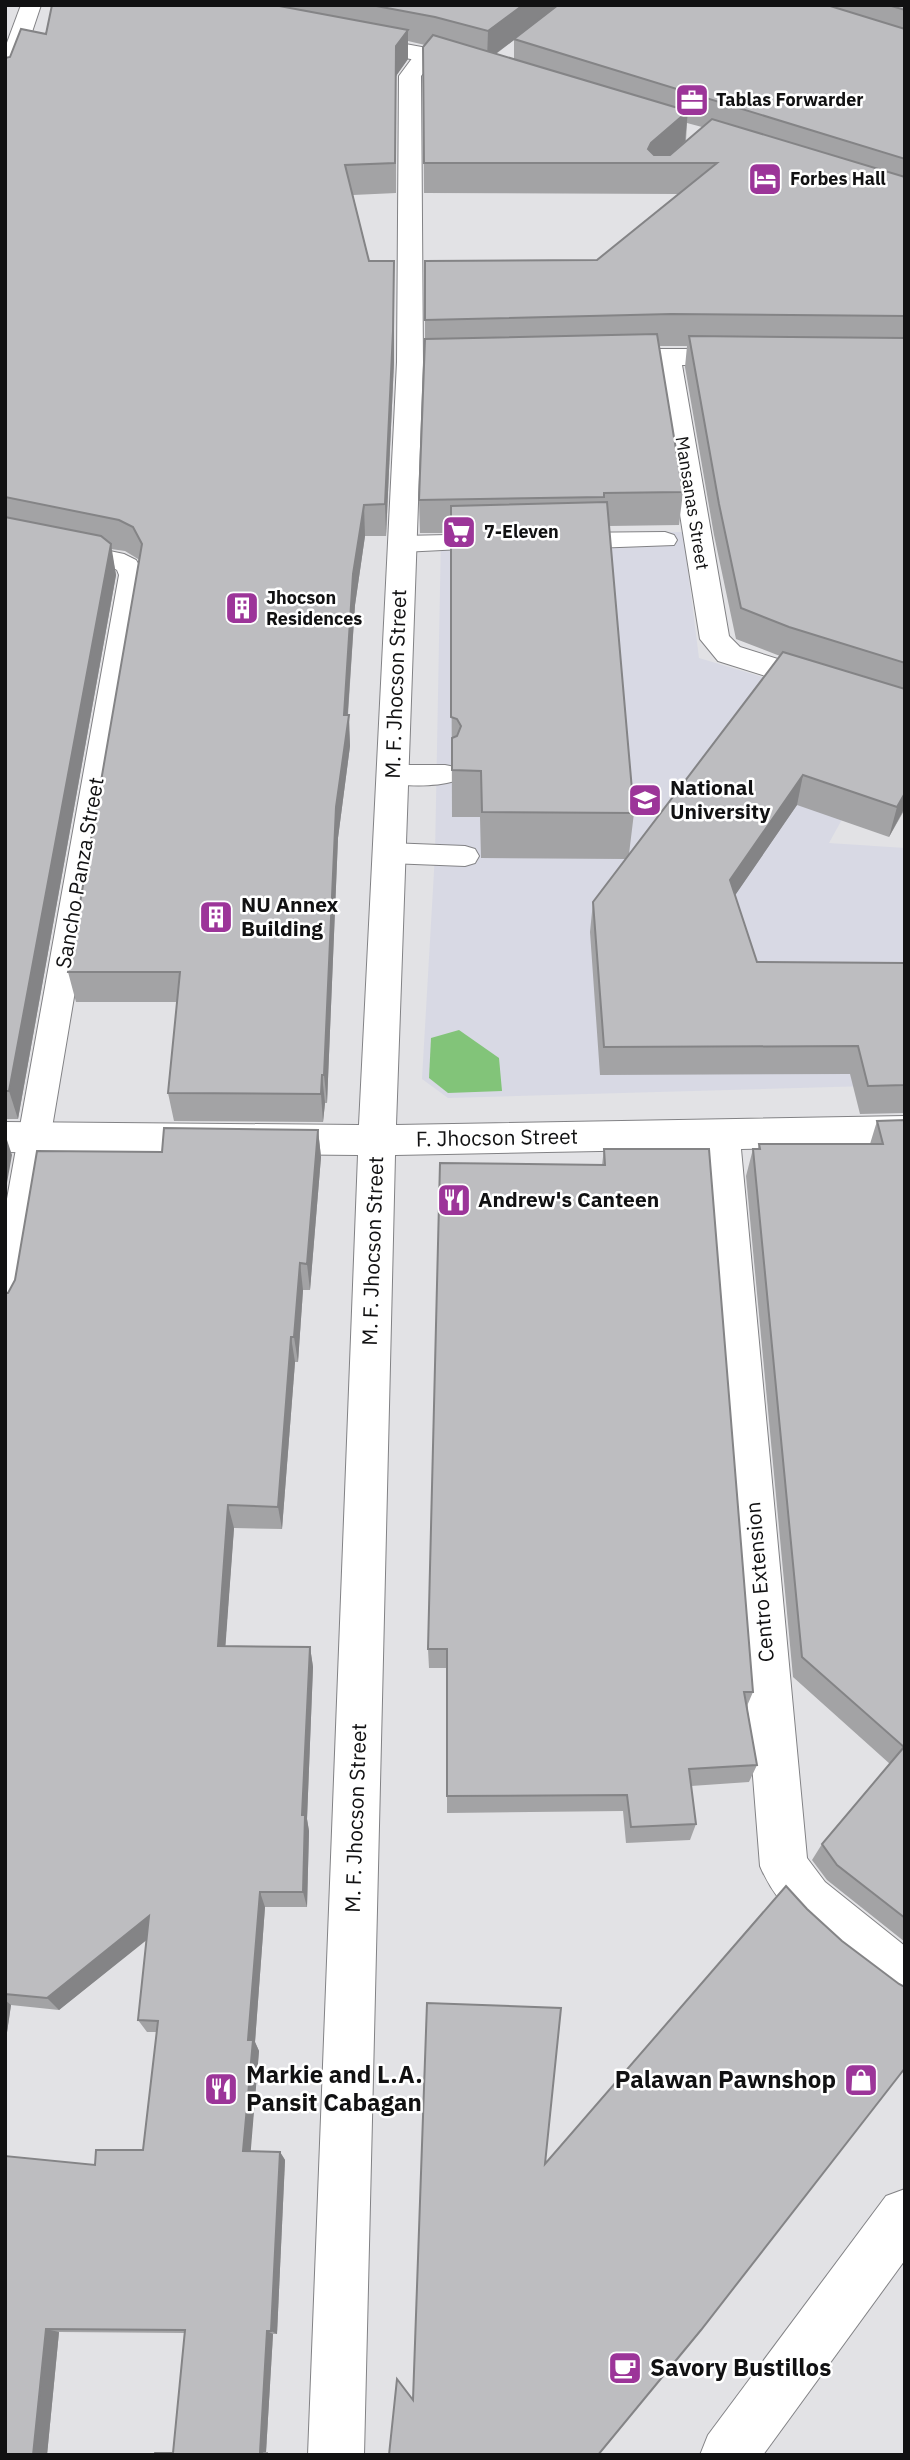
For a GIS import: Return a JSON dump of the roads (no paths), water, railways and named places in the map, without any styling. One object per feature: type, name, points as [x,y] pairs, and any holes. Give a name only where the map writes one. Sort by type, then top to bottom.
[{"type":"street","points":[[5,80],[31,5]]},
{"type":"street","points":[[333,36],[427,54],[492,71]]},
{"type":"street","name":"M. F. Jhocson Street","points":[[336,2455],[377,1140],[392,774],[402,544],[423,361],[410,76],[427,54]]},
{"type":"street","name":"Mansanas Street","points":[[668,356],[712,629],[721,648],[745,659],[905,710]]},
{"type":"street","points":[[587,358],[766,357]]},
{"type":"street","name":"F. Jhocson Street","points":[[19,1137],[377,1140],[905,1131]]},
{"type":"street","name":"Centro Extension","points":[[721,1133],[785,1866],[808,1899],[905,1978]]},
{"type":"street","points":[[729,2455],[905,2215]]},
{"type":"lane","name":"Sancho Panza Street","points":[[5,536],[115,559],[127,565],[132,575],[19,1137],[5,1306]]},
{"type":"lane","points":[[539,541],[665,540]]},
{"type":"lane","points":[[402,544],[511,541]]},
{"type":"lane","points":[[392,774],[445,774]]},
{"type":"lane","points":[[389,853],[465,856]]},
{"type":"place","name":"Tablas Forwarder","points":[[692,100]]},
{"type":"place","name":"Forbes Hall","points":[[765,179]]},
{"type":"place","name":"7-Eleven","points":[[459,532]]},
{"type":"place","name":"Jhocson Residences","points":[[242,608]]},
{"type":"place","name":"National University","points":[[645,800]]},
{"type":"place","name":"NU Annex Building","points":[[216,917]]},
{"type":"place","name":"Andrew's Canteen","points":[[454,1200]]},
{"type":"place","name":"Palawan Pawnshop","points":[[861,2080]]},
{"type":"place","name":"Markie and L.A. Pansit Cabagan","points":[[221,2089]]},
{"type":"place","name":"Savory Bustillos","points":[[625,2368]]}]
